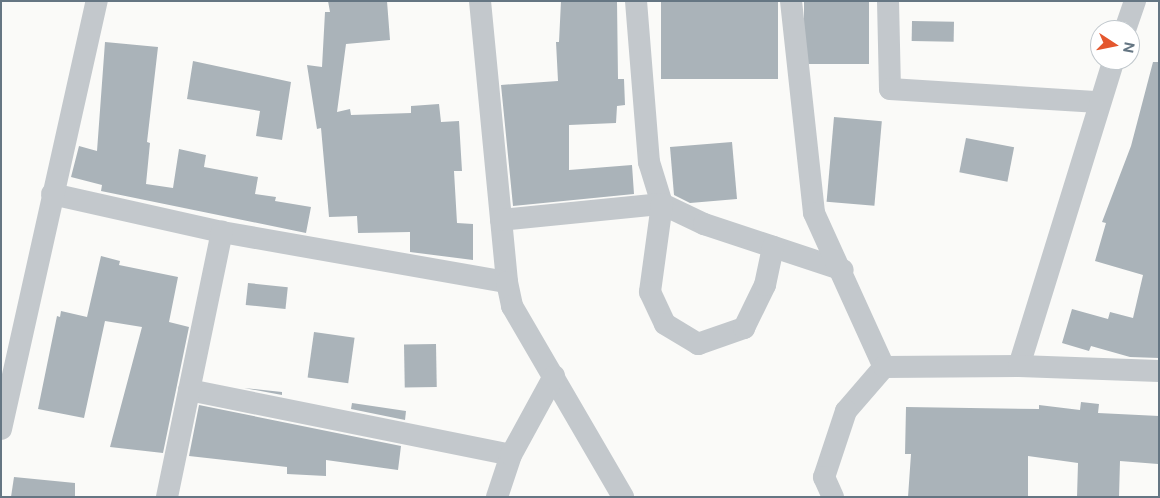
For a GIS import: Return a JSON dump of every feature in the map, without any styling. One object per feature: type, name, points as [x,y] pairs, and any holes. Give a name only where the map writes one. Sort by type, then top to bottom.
[{"type":"street","points":[[2,421],[97,1]]},
{"type":"street","points":[[480,1],[507,282],[512,306],[623,497]]},
{"type":"street","points":[[636,1],[649,162],[662,204],[650,292],[665,324],[698,344],[744,328],[765,285],[773,247]]},
{"type":"street","points":[[791,1],[814,213],[843,270],[884,367]]},
{"type":"street","points":[[888,1],[890,89],[1099,102]]},
{"type":"street","points":[[1128,20],[1135,1]]},
{"type":"street","points":[[1019,366],[1110,70]]},
{"type":"street","points":[[52,194],[222,232],[507,282]]},
{"type":"street","points":[[501,220],[662,204],[704,224],[843,270]]},
{"type":"street","points":[[167,497],[222,232]]},
{"type":"street","points":[[833,497],[824,477],[846,411],[884,367],[1019,366],[1159,372]]},
{"type":"street","points":[[497,497],[511,455],[554,376]]},
{"type":"street","points":[[189,390],[511,455]]},
{"type":"building","points":[[328,1],[387,1],[390,40],[346,44],[337,112],[350,109],[351,115],[411,113],[411,106],[439,104],[441,122],[459,121],[462,171],[454,171],[457,223],[473,224],[473,260],[410,252],[410,232],[358,233],[357,216],[329,217],[321,128],[317,129],[307,65],[322,67],[325,12],[330,12]]},
{"type":"building","points":[[561,1],[617,1],[618,79],[624,79],[625,105],[617,106],[616,123],[569,125],[569,170],[632,165],[634,194],[513,206],[501,85],[558,81],[556,42],[559,42]]},
{"type":"building","points":[[661,1],[778,1],[778,79],[661,79]]},
{"type":"building","points":[[804,1],[869,1],[869,64],[804,64]]},
{"type":"building","points":[[912,21],[954,22],[954,42],[912,41]]},
{"type":"building","points":[[105,42],[158,47],[147,142],[150,143],[146,184],[173,188],[179,149],[206,155],[204,167],[258,177],[255,194],[276,197],[275,201],[311,207],[306,233],[101,191],[102,185],[71,177],[79,146],[97,151]]},
{"type":"building","points":[[193,61],[291,82],[282,140],[256,136],[260,111],[187,99]]},
{"type":"building","points":[[1153,62],[1159,62],[1159,358],[1130,357],[1091,346],[1089,351],[1062,343],[1072,309],[1108,319],[1110,312],[1133,318],[1143,275],[1095,261],[1106,223],[1102,222],[1131,146]]},
{"type":"building","points":[[834,117],[882,121],[874,206],[827,202]]},
{"type":"building","points":[[966,138],[1014,147],[1007,182],[959,172]]},
{"type":"building","points":[[732,142],[737,199],[690,203],[674,195],[670,147]]},
{"type":"building","points":[[101,256],[120,261],[119,265],[178,277],[169,322],[189,327],[163,453],[110,447],[142,327],[105,321],[84,418],[38,409],[57,316],[60,317],[61,311],[87,317]]},
{"type":"building","points":[[248,283],[288,287],[285,309],[246,305]]},
{"type":"building","points":[[314,332],[355,338],[348,383],[308,378]]},
{"type":"building","points":[[436,344],[437,387],[405,388],[404,345]]},
{"type":"building","points":[[244,388],[282,392],[282,395]]},
{"type":"building","points":[[1081,402],[1099,404],[1098,413],[1159,416],[1158,464],[1120,461],[1119,497],[1077,497],[1078,463],[1028,456],[1028,497],[908,497],[911,454],[905,454],[906,407],[1039,409],[1039,405],[1080,410]]},
{"type":"building","points":[[352,403],[406,411],[405,420],[351,409]]},
{"type":"building","points":[[199,405],[401,446],[398,470],[326,460],[326,476],[287,474],[287,467],[189,456]]},
{"type":"building","points":[[14,477],[75,483],[75,497],[11,497]]}]
